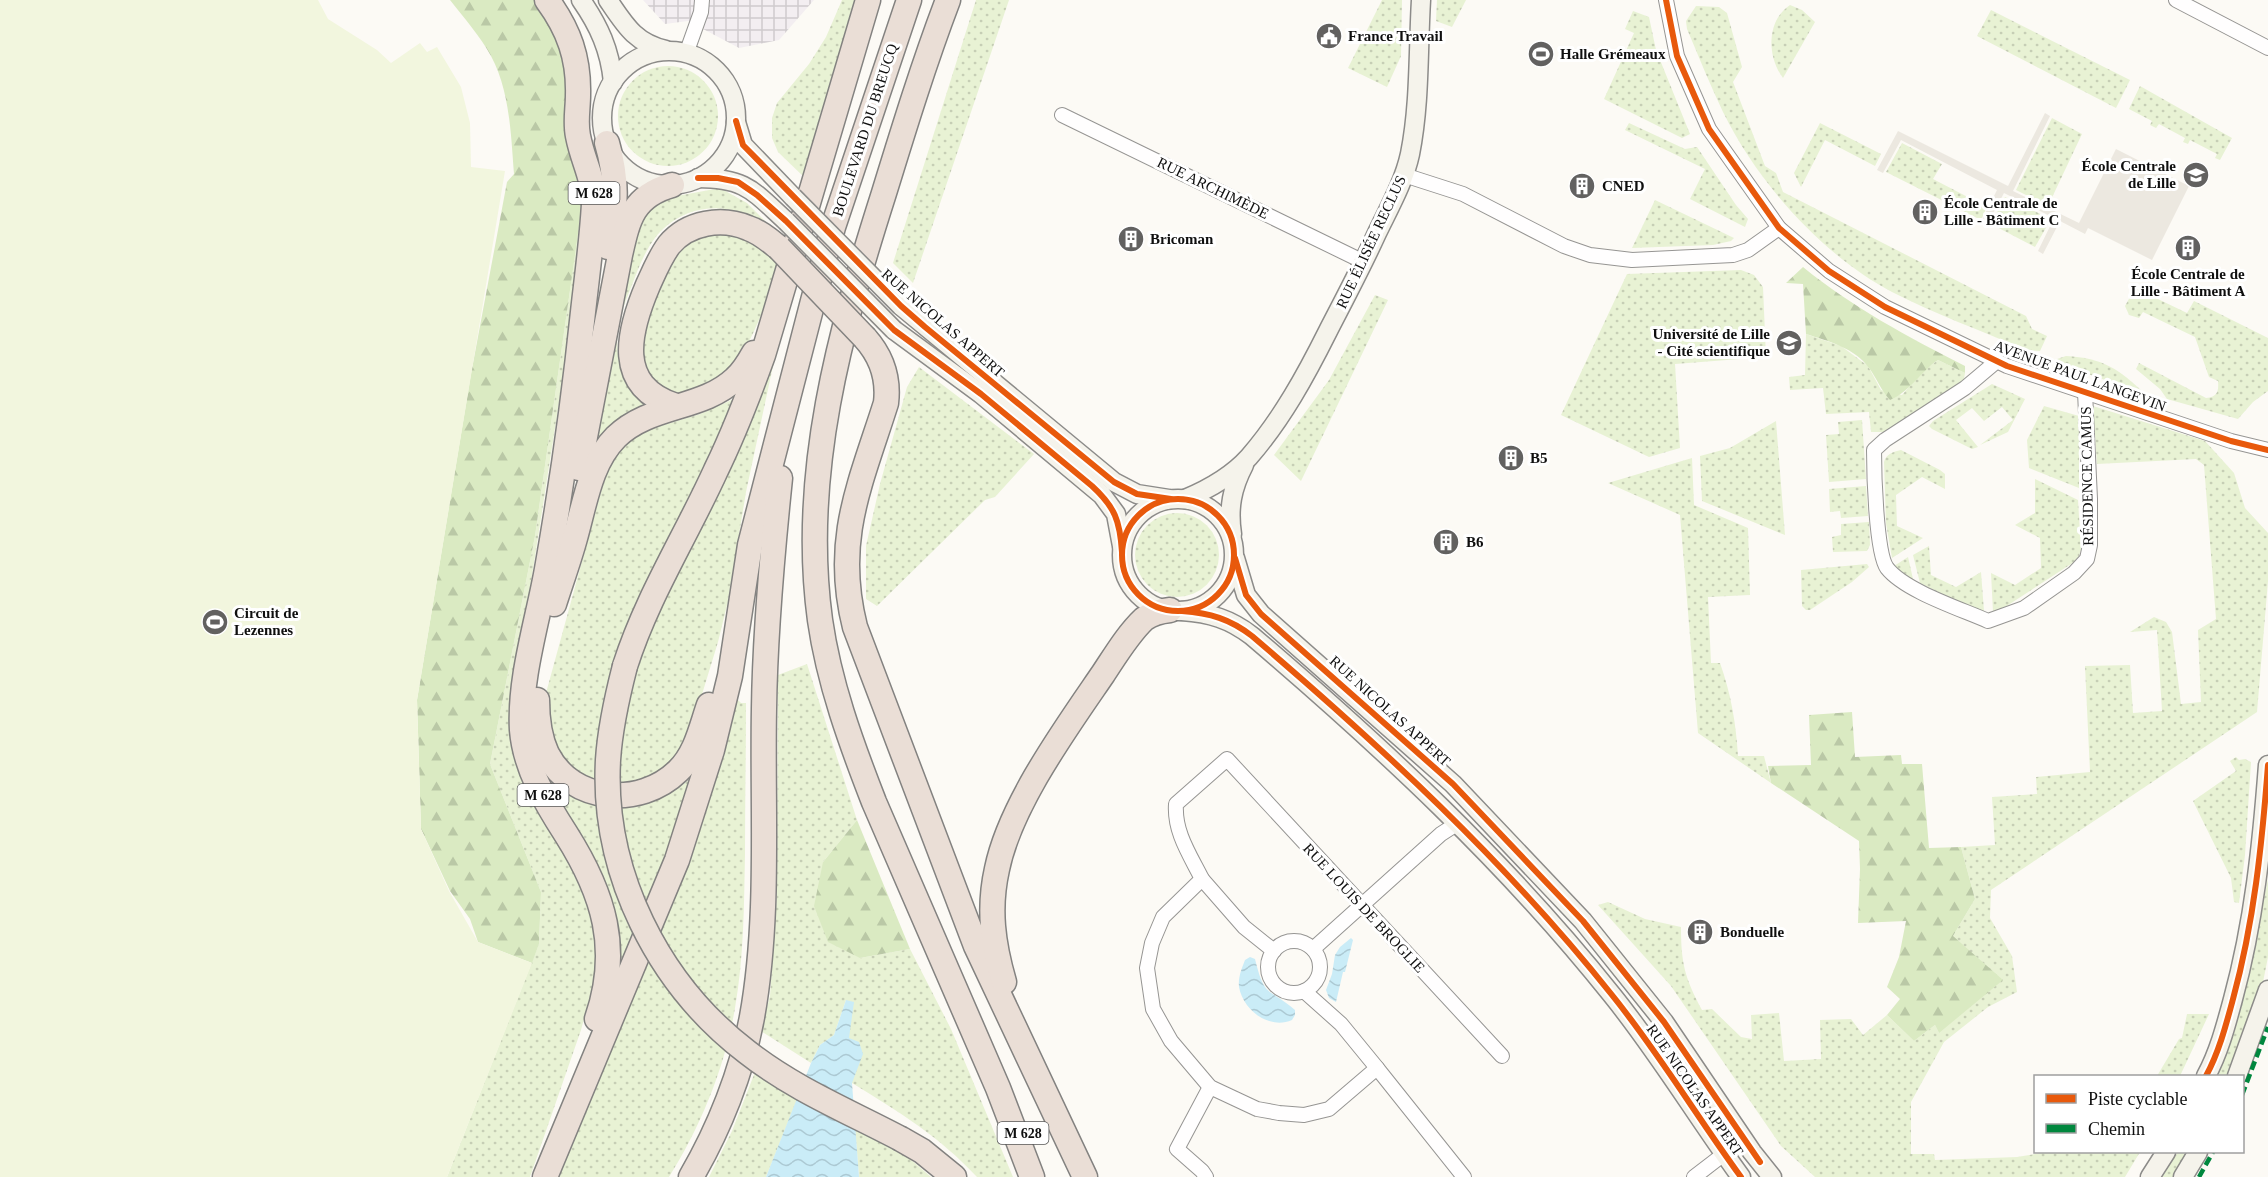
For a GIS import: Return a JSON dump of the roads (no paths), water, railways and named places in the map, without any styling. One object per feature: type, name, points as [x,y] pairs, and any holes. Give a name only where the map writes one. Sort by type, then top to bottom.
[{"type":"highway","name":"M 628","points":[[544,1177],[560,1119],[599,1012],[606,983],[608,958],[604,913],[597,891],[537,782],[526,751],[523,733],[523,695],[547,569],[575,396],[592,226],[593,186],[578,135],[578,73],[575,52],[564,24],[547,0]]},
{"type":"highway","points":[[868,0],[782,286],[772,327],[747,398],[716,471],[648,604],[625,666],[613,718],[608,760],[611,823],[622,872],[631,897],[672,976],[706,1017],[747,1053],[799,1088],[901,1138],[922,1151],[954,1177]]},
{"type":"highway","name":"BOULEVARD DU BREUCQ","points":[[788,401],[833,227],[909,0]]},
{"type":"highway","name":"M 628","points":[[948,0],[906,121],[859,274],[832,377],[817,475],[814,538],[820,620],[840,708],[869,791],[998,1088],[1032,1177]]},
{"type":"highway","name":"M 628","points":[[575,396],[595,315],[614,207],[615,176],[607,143]]},
{"type":"highway","name":"M 628","points":[[672,185],[648,194],[640,201],[624,236],[538,694],[538,719],[542,741],[557,768],[580,788],[609,796],[647,791],[679,771],[690,756],[699,735],[738,614]]},
{"type":"highway","name":"M 628","points":[[676,406],[651,395],[640,382],[630,353],[633,323],[653,274],[665,252],[679,236],[702,224],[717,222],[748,227],[761,234],[778,248],[865,338],[875,349],[882,362],[887,390],[886,404],[855,498],[849,527],[845,569],[850,609],[862,650],[976,946],[1085,1177]]},
{"type":"highway","name":"M 628","points":[[554,604],[591,477],[609,444],[628,428],[656,413],[712,395],[737,378],[758,346],[782,286]]},
{"type":"highway","name":"M 628","points":[[544,1177],[677,860],[687,831],[720,719],[730,676],[750,545],[788,401]]},
{"type":"highway","name":"M 628","points":[[691,1177],[717,1126],[734,1080],[752,1018],[758,976],[762,913],[766,644],[772,548],[788,401]]},
{"type":"highway","points":[[1049,1099],[1005,984],[997,956],[992,912],[999,860],[1010,828],[1040,772],[1074,717],[1137,627],[1152,615],[1176,611]]},
{"type":"highway","name":"M 628","points":[[998,1088],[1048,1177]]},
{"type":"main road","points":[[581,0],[596,21],[605,41],[613,82]]},
{"type":"main road","points":[[608,0],[635,36],[657,48],[681,53],[710,66],[722,79],[734,103],[736,121],[732,138],[725,155],[713,168],[698,178],[672,185],[654,183],[637,177],[616,159],[607,143],[602,116],[605,98],[613,82],[625,68],[640,58],[658,52],[681,53]]},
{"type":"main road","name":"RUE ÉLISÉE RECLUS","points":[[1234,551],[1230,523],[1232,497],[1238,477],[1248,458],[1282,414],[1301,383],[1364,262],[1404,174],[1410,153],[1414,119],[1421,0]]},
{"type":"main road","name":"RUE NICOLAS APPERT","points":[[736,121],[743,145],[901,306],[1114,482],[1137,494],[1178,499]]},
{"type":"main road","name":"RUE NICOLAS APPERT","points":[[698,178],[718,178],[738,182],[757,195],[786,221],[894,330],[981,394],[1102,495],[1116,514],[1122,552]]},
{"type":"main road","name":"RUE ÉLISÉE RECLUS","points":[[1178,499],[1217,484],[1248,458]]},
{"type":"main road","points":[[1178,499],[1205,506],[1217,514],[1229,531],[1234,551],[1228,582],[1216,597],[1200,607],[1176,611],[1152,604],[1133,588],[1125,571],[1122,552],[1127,531],[1140,514],[1157,503],[1178,499]]},
{"type":"main road","name":"RUE NICOLAS APPERT","points":[[1234,551],[1246,595],[1261,614],[1453,784],[1583,921],[1664,1022],[1752,1152],[1772,1177]]},
{"type":"main road","name":"RUE NICOLAS APPERT","points":[[1176,611],[1216,615],[1252,636],[1458,823],[1550,922],[1612,995],[1658,1056],[1741,1177]]},
{"type":"main road","points":[[2207,1075],[2226,1025],[2252,917],[2258,879],[2268,765]]},
{"type":"main road","points":[[2238,1075],[2268,990]]},
{"type":"main road","points":[[2150,1177],[2165,1153]]},
{"type":"main road","points":[[2183,1177],[2197,1153]]},
{"type":"street","points":[[681,53],[701,12],[702,0]]},
{"type":"street","name":"AVENUE PAUL LANGEVIN","points":[[1666,0],[1677,56],[1709,129],[1779,228],[1829,271],[1876,302],[1997,361],[2231,441],[2268,450]]},
{"type":"street","points":[[2176,0],[2268,48]]},
{"type":"street","name":"RUE ARCHIMÈDE","points":[[1062,115],[1364,262]]},
{"type":"street","points":[[1404,174],[1463,194],[1564,246],[1605,258],[1640,260],[1733,255],[1749,250],[1779,228]]},
{"type":"street","name":"RÉSIDENCE CAMUS","points":[[1997,361],[1965,388],[1885,440],[1874,450],[1881,547],[1887,567],[1909,586],[1988,621],[2024,608],[2074,573],[2087,559],[2090,545],[2090,522],[2085,392]]},
{"type":"street","name":"RUE LOUIS DE BROGLIE","points":[[1202,879],[1181,837],[1175,819],[1176,804],[1227,759],[1502,1056]]},
{"type":"street","points":[[1312,949],[1441,834],[1458,823]]},
{"type":"street","points":[[1274,951],[1244,927],[1202,879],[1163,917],[1152,943],[1147,968],[1153,1010],[1171,1041],[1210,1087],[1257,1109],[1305,1115],[1329,1109],[1377,1068]]},
{"type":"street","points":[[1297,941],[1312,949],[1320,963],[1320,972],[1317,980],[1304,991],[1287,992],[1273,982],[1268,967],[1274,951],[1280,945],[1297,941]]},
{"type":"street","points":[[1304,991],[1341,1024],[1464,1177]]},
{"type":"street","points":[[1206,1177],[1202,1170],[1177,1149],[1210,1087]]},
{"type":"street","points":[[1694,1177],[1724,1154]]},
{"type":"water","points":[[1351,938],[1353,940],[1336,1002],[1329,998],[1326,990],[1332,974],[1335,955],[1340,947]]},
{"type":"water","points":[[1250,957],[1255,959],[1268,990],[1295,1010],[1292,1020],[1275,1022],[1266,1020],[1258,1016],[1246,1003],[1241,995],[1239,980],[1245,960]]},
{"type":"water","points":[[846,1000],[854,1002],[849,1038],[859,1042],[863,1054],[852,1083],[859,1177],[766,1177],[811,1063],[820,1045],[834,1035]]},
{"type":"place","name":"France Travail","points":[[1329,36]]},
{"type":"place","name":"Halle Grémeaux","points":[[1541,54]]},
{"type":"place","name":"École Centrale de Lille","points":[[2196,175]]},
{"type":"place","name":"CNED","points":[[1582,186]]},
{"type":"place","name":"École Centrale de Lille - Bâtiment C","points":[[1925,212]]},
{"type":"place","name":"Bricoman","points":[[1131,239]]},
{"type":"place","name":"École Centrale de Lille - Bâtiment A","points":[[2188,248]]},
{"type":"place","name":"Université de Lille ‐ Cité scientifique","points":[[1789,343]]},
{"type":"place","name":"B5","points":[[1511,458]]},
{"type":"place","name":"B6","points":[[1446,542]]},
{"type":"place","name":"Circuit de Lezennes","points":[[215,622]]},
{"type":"place","name":"Bonduelle","points":[[1700,932]]}]
